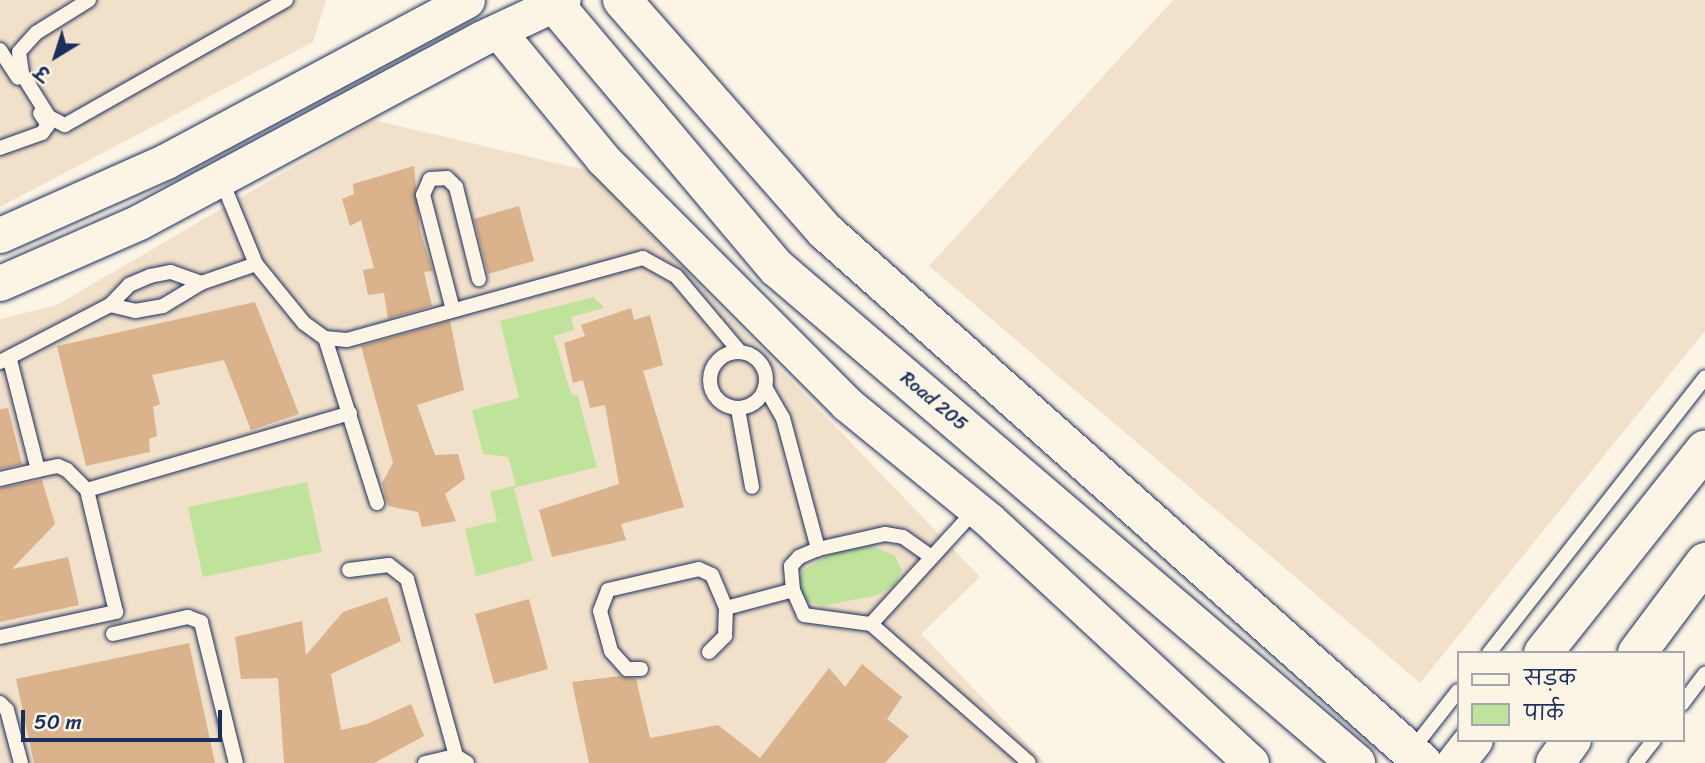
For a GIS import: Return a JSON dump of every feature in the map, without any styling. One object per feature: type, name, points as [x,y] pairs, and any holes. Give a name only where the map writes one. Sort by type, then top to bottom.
[{"type":"main road","points":[[622,0],[825,231],[1417,758]]},
{"type":"main road","name":"Road 205","points":[[556,2],[777,268],[1356,763]]},
{"type":"main road","points":[[1545,651],[1705,449]]},
{"type":"main road","points":[[1638,651],[1705,562]]},
{"type":"main road","points":[[1456,763],[1472,742]]},
{"type":"main road","points":[[1555,763],[1571,742]]},
{"type":"street","points":[[0,235],[166,161],[467,0]]},
{"type":"street","points":[[0,283],[139,222],[556,2]]},
{"type":"street","points":[[498,31],[603,159],[837,394],[976,509],[1251,763]]},
{"type":"lane","points":[[89,0],[36,33],[19,52],[22,74],[49,117],[65,125],[286,0]]},
{"type":"lane","points":[[0,50],[48,125],[42,133],[0,148]]},
{"type":"lane","points":[[220,178],[256,264],[304,323],[325,338],[347,340],[643,258],[676,276],[740,352],[763,368],[765,387],[783,418],[818,549]]},
{"type":"lane","points":[[453,310],[423,195],[430,178],[447,178],[456,187],[479,279]]},
{"type":"lane","points":[[110,305],[135,311],[163,306],[201,283],[256,264]]},
{"type":"lane","points":[[38,470],[5,361],[110,305],[130,285],[150,276],[171,272],[201,283]]},
{"type":"lane","points":[[325,338],[377,503]]},
{"type":"lane","points":[[740,352],[722,357],[710,379],[714,396],[738,409],[755,403],[765,387]]},
{"type":"lane","points":[[1491,651],[1705,378]]},
{"type":"lane","points":[[738,409],[752,487]]},
{"type":"lane","points":[[87,490],[350,413]]},
{"type":"lane","points":[[0,479],[58,466],[67,470],[87,490],[116,612],[0,637]]},
{"type":"lane","points":[[871,624],[930,556],[976,509]]},
{"type":"lane","points":[[930,556],[903,537],[885,534],[818,549],[791,566],[793,590],[804,615],[871,624],[1029,763]]},
{"type":"lane","points":[[349,570],[389,565],[407,579],[461,759],[425,763]]},
{"type":"lane","points":[[641,669],[627,669],[611,651],[600,611],[608,590],[699,569],[712,575],[726,608],[726,636],[709,652]]},
{"type":"lane","points":[[726,608],[793,590]]},
{"type":"lane","points":[[113,634],[188,617],[201,621],[236,763]]},
{"type":"lane","points":[[1684,701],[1705,674]]},
{"type":"lane","points":[[1417,758],[1456,694]]},
{"type":"lane","points":[[0,703],[7,710],[21,763]]},
{"type":"lane","points":[[1636,763],[1652,742]]},
{"type":"shaded area","points":[[0,0],[326,0],[313,42],[0,207]]},
{"type":"shaded area","points":[[1173,0],[1705,0],[1705,331],[1420,683],[929,266]]},
{"type":"shaded area","points":[[373,120],[590,171],[980,577],[921,634],[1045,763],[0,763],[0,319],[57,305]]},
{"type":"green space","points":[[594,297],[604,308],[571,317],[574,330],[554,336],[571,394],[578,396],[597,467],[514,488],[533,561],[476,576],[465,529],[497,521],[490,492],[516,485],[508,457],[483,454],[472,410],[519,398],[500,321]]},
{"type":"green space","points":[[307,482],[322,552],[203,577],[188,507]]},
{"type":"green space","points":[[871,546],[894,555],[902,570],[895,584],[878,595],[822,606],[803,600],[798,582],[803,570],[837,551]]},
{"type":"building","points":[[414,166],[420,231],[433,271],[424,272],[432,306],[388,319],[384,293],[368,295],[363,270],[374,268],[361,220],[350,226],[342,199],[354,194],[353,184]]},
{"type":"building","points":[[519,206],[534,261],[488,274],[474,219]]},
{"type":"building","points":[[255,302],[299,414],[251,430],[224,360],[152,375],[160,404],[153,407],[157,436],[149,439],[150,452],[86,466],[57,346]]},
{"type":"building","points":[[631,308],[634,320],[650,315],[663,365],[643,371],[684,507],[621,524],[626,540],[552,557],[539,510],[619,484],[605,405],[590,408],[583,380],[573,383],[564,343],[585,336],[581,325]]},
{"type":"building","points":[[450,321],[464,390],[417,405],[435,455],[458,454],[465,479],[445,494],[456,521],[422,527],[418,512],[388,506],[382,483],[393,463],[361,346]]},
{"type":"building","points":[[8,408],[22,464],[0,469],[0,409]]},
{"type":"building","points":[[42,480],[55,524],[12,569],[68,557],[79,605],[0,622],[0,488]]},
{"type":"building","points":[[387,597],[401,641],[331,674],[341,730],[367,724],[411,704],[424,736],[374,763],[284,763],[278,678],[241,679],[235,637],[302,621],[306,655],[343,612]]},
{"type":"building","points":[[529,599],[548,669],[494,684],[475,614]]},
{"type":"building","points":[[189,643],[215,763],[34,763],[16,679]]},
{"type":"building","points":[[862,664],[902,697],[887,719],[909,736],[885,763],[589,763],[572,682],[620,676],[636,679],[650,738],[718,725],[760,758],[829,668],[845,687]]}]
